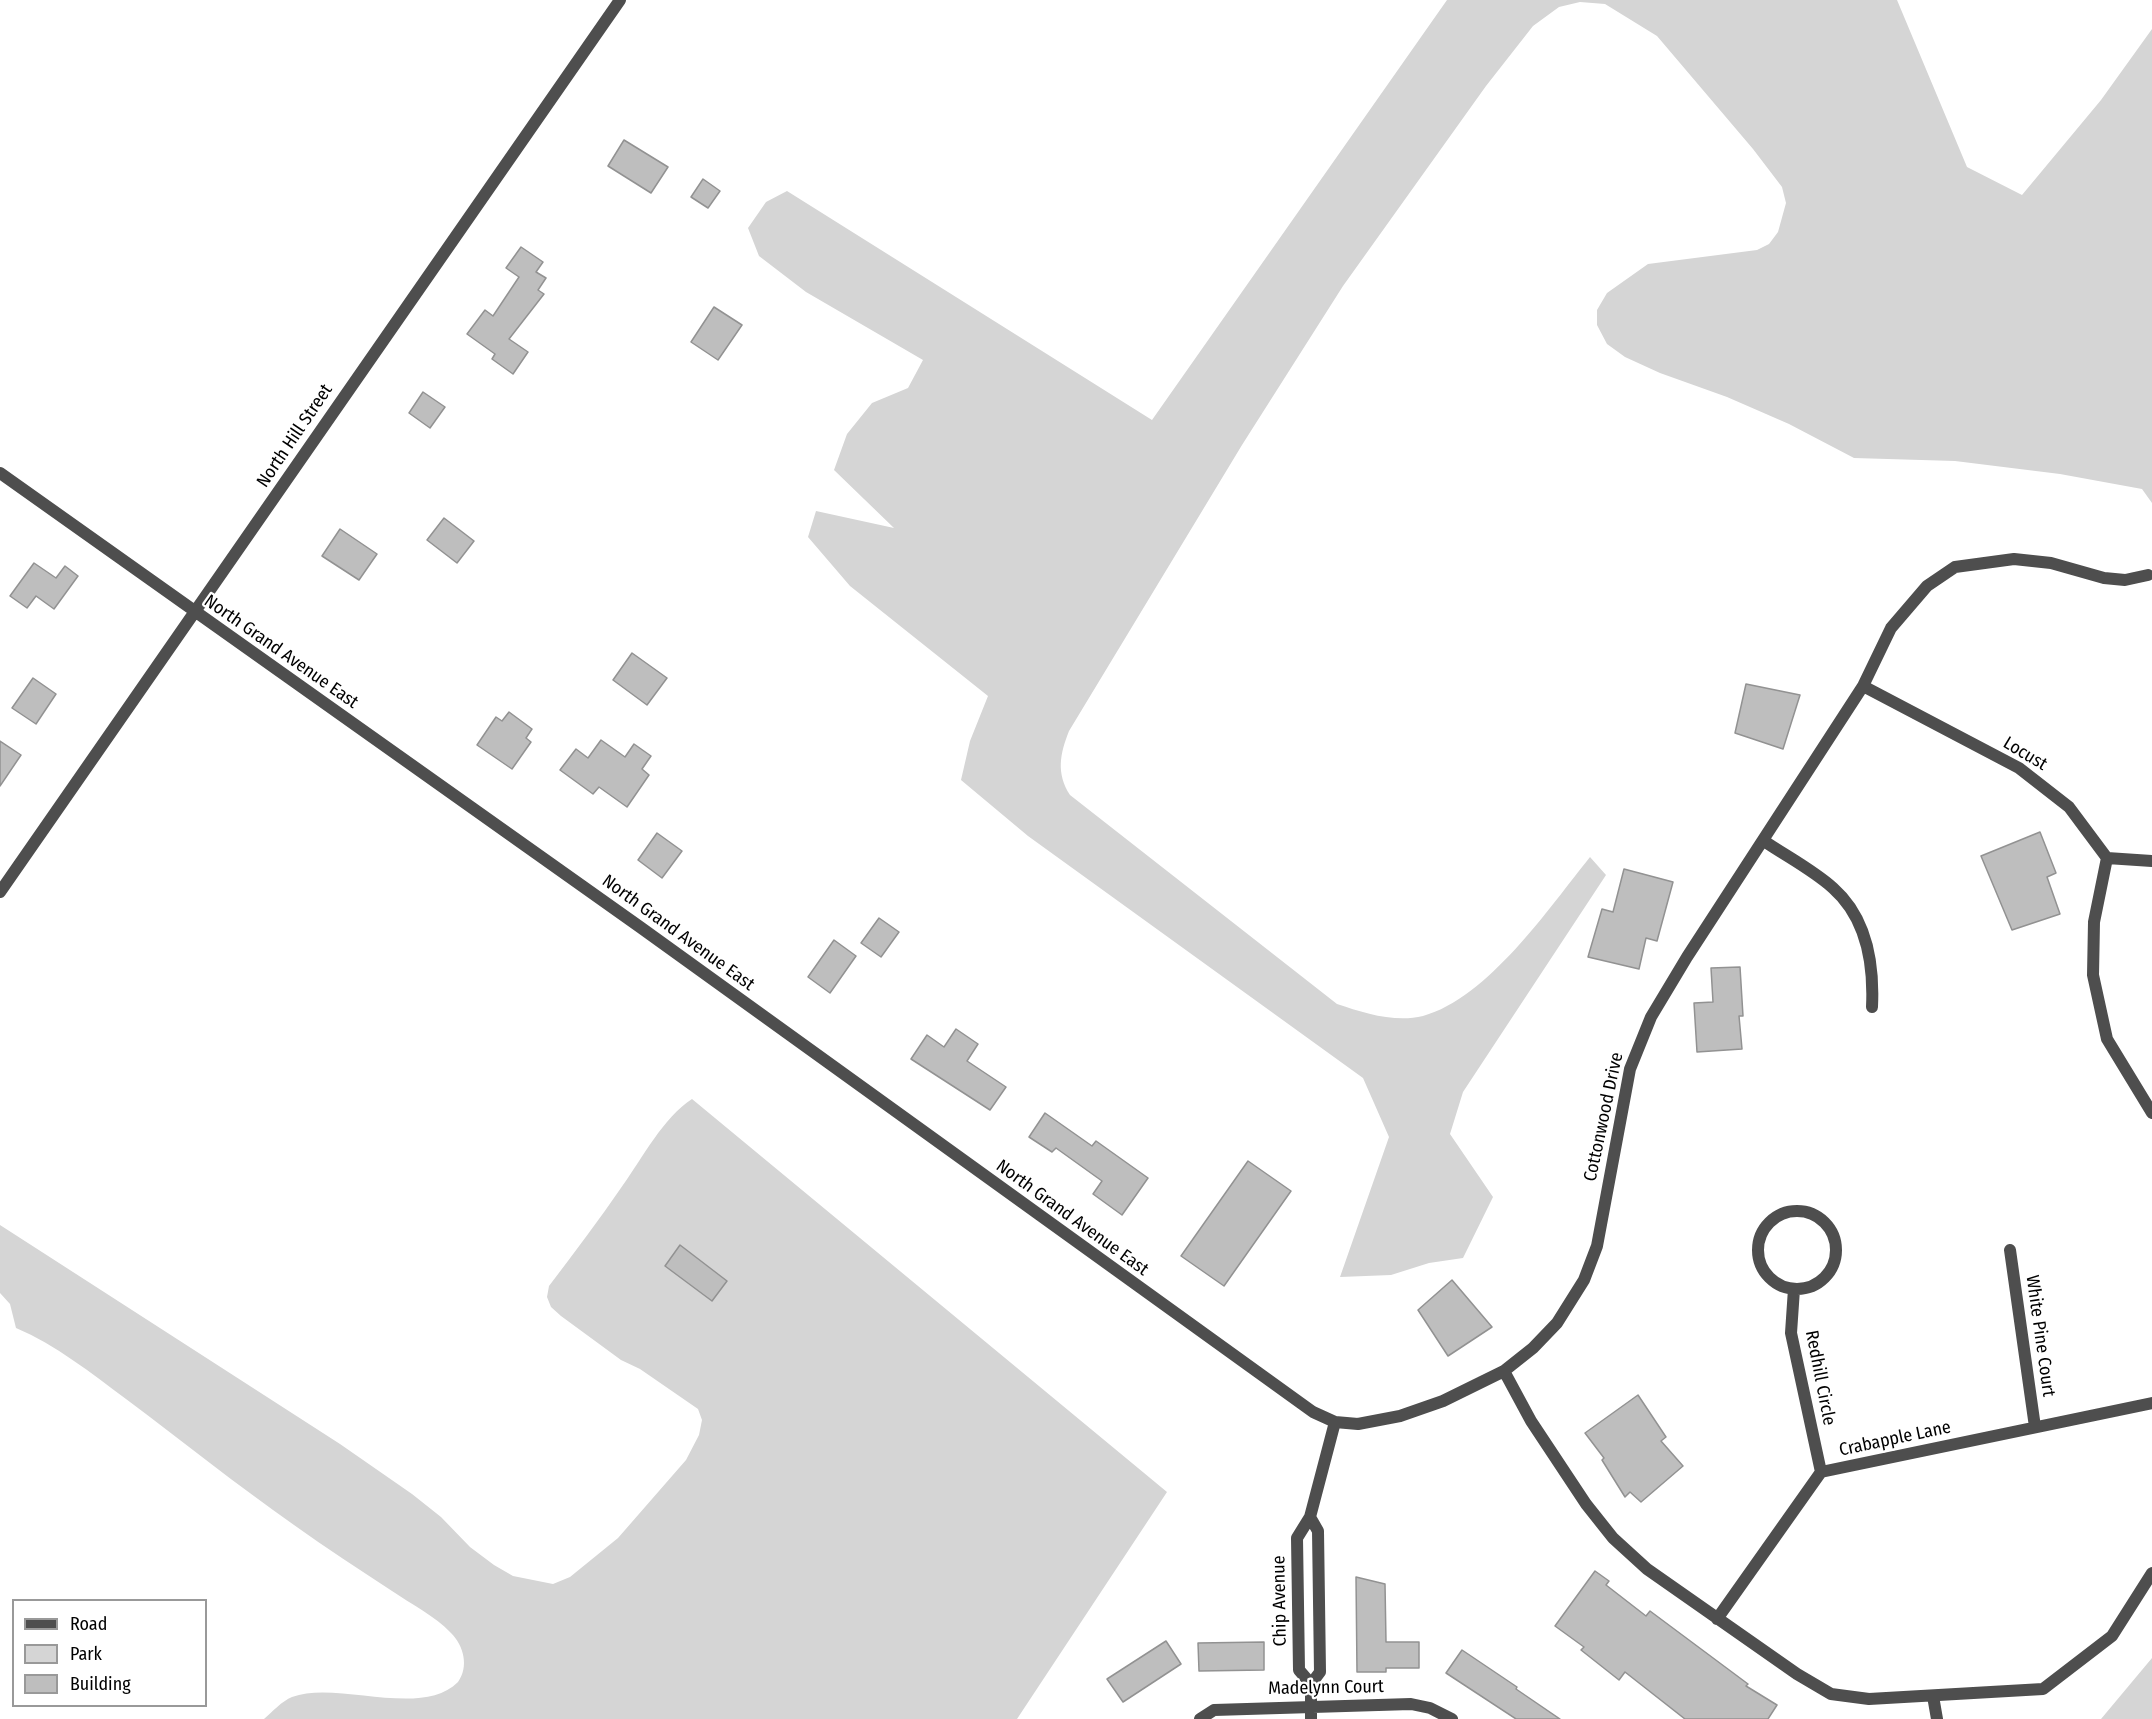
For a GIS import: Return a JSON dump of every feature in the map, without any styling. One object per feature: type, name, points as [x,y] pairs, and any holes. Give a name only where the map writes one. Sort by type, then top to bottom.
[{"type":"street","name":"North Hill Street","points":[[0,892],[620,0]]},
{"type":"street","name":"North Grand Avenue East","points":[[0,473],[195,614],[640,927],[1295,1400],[1335,1422]]},
{"type":"street","name":"Cottonwood Drive","points":[[1335,1422],[1358,1424],[1400,1416],[1443,1401],[1504,1371],[1533,1348],[1557,1323],[1584,1280],[1597,1246],[1630,1069],[1650,1017],[1863,686],[1891,628],[1927,586],[1955,567],[2014,559],[2051,562],[2104,578],[2125,580],[2148,575]]},
{"type":"street","name":"Locust","points":[[1863,686],[2019,768],[2069,807],[2107,858]]},
{"type":"street","points":[[1764,841],[1833,888],[1854,912],[1865,939],[1874,974],[1872,1007]]},
{"type":"street","points":[[2152,861],[2107,858],[2094,922],[2093,975],[2107,1039],[2152,1113]]},
{"type":"street","points":[[1793,1210],[1820,1217],[1832,1231],[1837,1248],[1834,1264],[1822,1281],[1809,1288],[1794,1289],[1776,1283],[1764,1271],[1758,1252],[1760,1237],[1771,1220],[1793,1210]]},
{"type":"street","name":"White Pine Court","points":[[2010,1250],[2035,1427]]},
{"type":"street","name":"Redhill Circle","points":[[1794,1289],[1791,1333],[1821,1472]]},
{"type":"street","points":[[1504,1371],[1531,1421],[1613,1538],[1647,1569],[1797,1674],[1831,1694],[1869,1699],[2043,1689],[2112,1636],[2152,1573]]},
{"type":"street","name":"Crabapple Lane","points":[[1717,1619],[1821,1472],[2152,1403]]},
{"type":"street","name":"Chip Avenue","points":[[1311,1684],[1299,1670],[1297,1538],[1310,1517],[1335,1422]]},
{"type":"street","name":"Chip Avenue","points":[[1310,1517],[1318,1531],[1320,1672],[1311,1684],[1311,1719]]},
{"type":"street","points":[[1299,1638],[1319,1637]]},
{"type":"street","points":[[1933,1696],[1937,1719]]},
{"type":"street","name":"Madelynn Court","points":[[1200,1719],[1214,1710],[1411,1704],[1430,1708],[1452,1719]]},
{"type":"green space","points":[[1447,0],[1897,0],[1967,167],[2022,195],[2101,100],[2152,29],[2152,503],[2142,489],[2060,474],[1955,461],[1854,458],[1789,424],[1625,357],[1607,344],[1597,325],[1597,310],[1607,293],[1648,264],[1757,250],[1769,244],[1778,232],[1786,203],[1782,187],[1753,149],[1657,36],[1605,4],[1580,2],[1559,7],[1533,26],[1486,86],[1343,286],[1242,445],[1069,731],[1063,748],[1061,771],[1070,795],[1337,1004],[1358,1011],[1391,1018],[1412,1018],[1447,1006],[1471,991],[1516,949],[1590,857],[1606,875],[1463,1092],[1450,1134],[1493,1197],[1463,1258],[1429,1263],[1391,1275],[1340,1277],[1389,1137],[1363,1078],[1028,836],[961,780],[970,741],[988,696],[850,586],[808,537],[816,511],[894,528],[834,470],[847,434],[872,403],[908,388],[923,360],[806,292],[759,256],[748,228],[766,202],[787,191],[1152,420]]},
{"type":"green space","points":[[692,1099],[1167,1492],[1017,1719],[264,1719],[288,1699],[311,1693],[401,1699],[423,1698],[442,1693],[458,1682],[461,1676],[464,1663],[462,1650],[451,1633],[430,1616],[273,1510],[73,1360],[16,1328],[10,1304],[0,1293],[0,1225],[340,1444],[412,1494],[441,1517],[470,1547],[494,1565],[513,1576],[553,1584],[570,1577],[618,1538],[686,1460],[699,1435],[702,1420],[698,1409],[640,1369],[621,1360],[561,1316],[551,1307],[547,1297],[549,1286],[605,1211],[654,1139],[672,1117]]},
{"type":"green space","points":[[2152,1658],[2152,1719],[2101,1719]]},
{"type":"building","points":[[624,140],[668,167],[651,193],[608,166]]},
{"type":"building","points":[[703,179],[720,191],[708,208],[691,197]]},
{"type":"building","points":[[521,247],[543,262],[536,272],[546,278],[538,290],[544,294],[509,339],[528,352],[513,374],[492,359],[495,354],[467,334],[485,310],[493,316],[519,277],[506,268]]},
{"type":"building","points":[[714,307],[742,325],[718,360],[691,342]]},
{"type":"building","points":[[423,392],[445,407],[430,428],[409,413]]},
{"type":"building","points":[[444,518],[474,541],[457,563],[427,540]]},
{"type":"building","points":[[340,529],[377,554],[359,580],[322,556]]},
{"type":"building","points":[[34,563],[56,578],[65,566],[78,576],[54,609],[36,596],[27,608],[10,596]]},
{"type":"building","points":[[632,653],[667,678],[647,705],[613,680]]},
{"type":"building","points":[[33,678],[56,694],[36,724],[12,708]]},
{"type":"building","points":[[1746,684],[1800,695],[1783,749],[1735,733]]},
{"type":"building","points":[[509,712],[532,729],[526,738],[531,742],[512,769],[477,745],[496,717],[502,721]]},
{"type":"building","points":[[601,740],[625,757],[634,744],[651,756],[642,769],[649,775],[627,807],[599,787],[593,794],[560,770],[576,749],[588,758]]},
{"type":"building","points":[[0,741],[21,755],[0,786]]},
{"type":"building","points":[[2040,832],[2056,873],[2047,877],[2060,914],[2012,930],[1981,856]]},
{"type":"building","points":[[657,833],[682,851],[662,878],[638,860]]},
{"type":"building","points":[[1624,869],[1673,882],[1657,941],[1646,938],[1639,969],[1588,957],[1602,909],[1613,912]]},
{"type":"building","points":[[879,918],[899,932],[881,957],[861,943]]},
{"type":"building","points":[[834,940],[856,956],[830,993],[808,977]]},
{"type":"building","points":[[1740,967],[1743,1016],[1739,1016],[1742,1049],[1697,1052],[1694,1003],[1713,1002],[1711,968]]},
{"type":"building","points":[[956,1029],[978,1044],[967,1061],[1006,1087],[990,1110],[911,1059],[927,1035],[944,1047]]},
{"type":"building","points":[[1045,1113],[1092,1146],[1096,1141],[1148,1178],[1122,1215],[1093,1194],[1102,1181],[1056,1148],[1052,1152],[1029,1137]]},
{"type":"building","points":[[1248,1161],[1291,1191],[1224,1286],[1181,1256]]},
{"type":"building","points":[[680,1245],[727,1281],[712,1301],[665,1266]]},
{"type":"building","points":[[1452,1280],[1492,1327],[1448,1356],[1418,1310]]},
{"type":"building","points":[[1638,1395],[1666,1437],[1661,1441],[1683,1466],[1641,1502],[1630,1492],[1625,1497],[1602,1460],[1604,1458],[1585,1433]]},
{"type":"building","points":[[1595,1571],[1609,1581],[1606,1585],[1646,1616],[1650,1611],[1748,1684],[1746,1686],[1777,1705],[1768,1719],[1685,1719],[1625,1672],[1619,1680],[1581,1650],[1584,1647],[1555,1626]]},
{"type":"building","points":[[1356,1577],[1385,1584],[1386,1642],[1419,1642],[1419,1668],[1386,1668],[1386,1672],[1357,1672]]},
{"type":"building","points":[[1166,1641],[1181,1664],[1123,1702],[1107,1679]]},
{"type":"building","points":[[1264,1642],[1264,1670],[1199,1671],[1198,1643]]},
{"type":"building","points":[[1462,1650],[1560,1719],[1516,1719],[1446,1673]]}]
